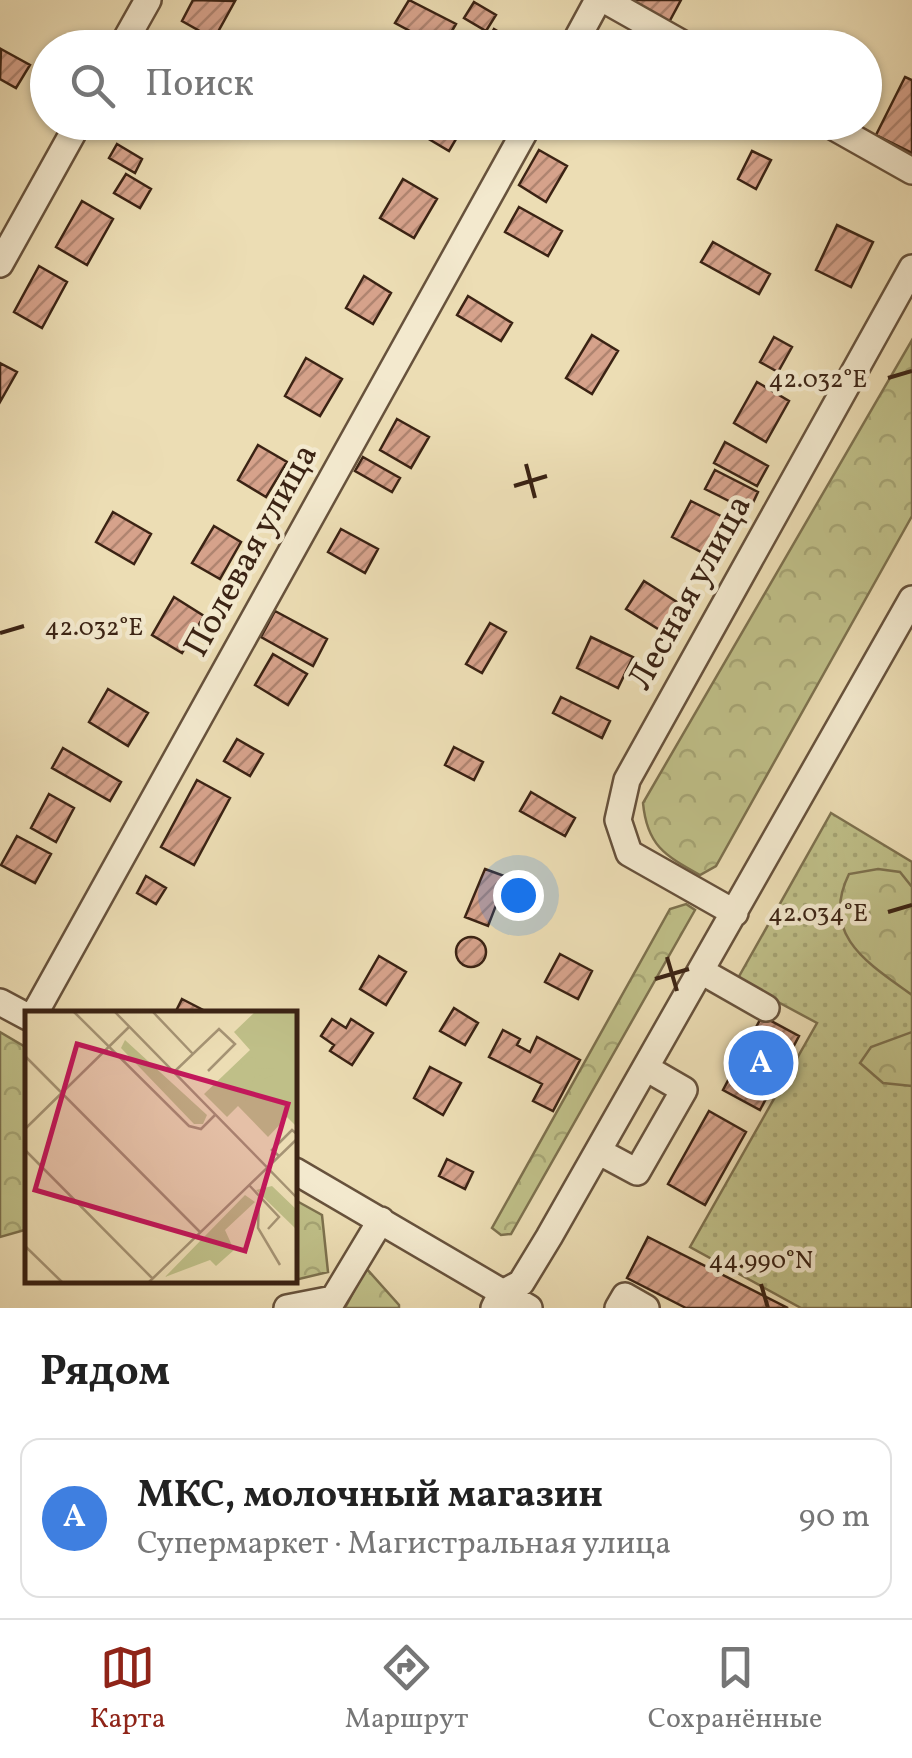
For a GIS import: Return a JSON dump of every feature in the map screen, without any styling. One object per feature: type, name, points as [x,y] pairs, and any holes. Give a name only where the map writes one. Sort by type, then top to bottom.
[{"type":"street","points":[[132,30],[148,0]]},
{"type":"street","points":[[583,30],[602,0],[657,30]]},
{"type":"street","points":[[0,264],[69,140]]},
{"type":"street","name":"Полевая улица","points":[[36,1011],[520,140]]},
{"type":"street","points":[[857,140],[912,171]]},
{"type":"street","name":"Лесная улица","points":[[735,913],[629,853],[618,820],[627,780],[912,268]]},
{"type":"street","points":[[498,1301],[520,1283],[911,603]]},
{"type":"street","points":[[702,971],[766,1008]]},
{"type":"street","points":[[0,1002],[25,1015]]},
{"type":"street","points":[[598,1151],[637,1172],[684,1090],[646,1068]]},
{"type":"street","points":[[298,1172],[381,1220],[498,1301],[530,1308]]},
{"type":"street","points":[[287,1308],[331,1304],[381,1220]]},
{"type":"street","points":[[618,1308],[624,1296],[646,1308]]},
{"type":"green space","points":[[912,340],[912,516],[716,866],[700,875],[676,861],[653,839],[643,803]]},
{"type":"green space","points":[[831,813],[912,862],[912,1308],[801,1308],[690,1247],[817,1023],[737,980]]},
{"type":"green space","points":[[878,869],[900,872],[912,887],[912,995],[865,959],[844,931],[841,895],[849,874]]},
{"type":"green space","points":[[686,904],[695,910],[511,1234],[501,1235],[492,1228],[670,909]]},
{"type":"green space","points":[[0,1032],[25,1047],[25,1230],[0,1237]]},
{"type":"green space","points":[[912,1032],[912,1086],[883,1083],[860,1063],[871,1047]]},
{"type":"green space","points":[[298,1202],[322,1215],[328,1272],[298,1279]]},
{"type":"green space","points":[[366,1268],[399,1305],[399,1308],[345,1308]]},
{"type":"building","points":[[193,0],[235,1],[219,30],[198,30],[182,21]]},
{"type":"building","points":[[409,0],[456,24],[452,30],[408,30],[395,23]]},
{"type":"building","points":[[630,0],[681,0],[667,26]]},
{"type":"building","points":[[474,2],[496,15],[487,30],[464,18]]},
{"type":"building","points":[[1,49],[30,65],[16,88],[0,79]]},
{"type":"building","points":[[905,77],[912,80],[912,153],[882,138],[882,123]]},
{"type":"building","points":[[430,140],[455,140],[449,151]]},
{"type":"building","points":[[117,144],[142,159],[135,173],[109,158]]},
{"type":"building","points":[[539,150],[567,166],[546,202],[519,185]]},
{"type":"building","points":[[752,151],[771,160],[756,189],[738,179]]},
{"type":"building","points":[[126,174],[151,189],[140,208],[114,193]]},
{"type":"building","points":[[403,179],[437,199],[414,238],[380,218]]},
{"type":"building","points":[[82,201],[113,219],[87,265],[56,247]]},
{"type":"building","points":[[519,207],[562,231],[548,256],[505,232]]},
{"type":"building","points":[[837,225],[873,242],[851,287],[816,270]]},
{"type":"building","points":[[713,242],[770,274],[759,294],[701,262]]},
{"type":"building","points":[[39,266],[67,282],[42,328],[14,312]]},
{"type":"building","points":[[364,276],[391,293],[373,324],[346,308]]},
{"type":"building","points":[[468,296],[512,323],[501,341],[457,315]]},
{"type":"building","points":[[592,335],[618,351],[592,394],[566,378]]},
{"type":"building","points":[[774,337],[792,347],[778,372],[760,362]]},
{"type":"building","points":[[306,358],[342,379],[320,416],[285,396]]},
{"type":"building","points":[[0,363],[17,372],[0,402]]},
{"type":"building","points":[[757,382],[789,401],[766,442],[734,423]]},
{"type":"building","points":[[397,419],[429,437],[411,468],[380,450]]},
{"type":"building","points":[[725,442],[768,466],[757,486],[714,463]]},
{"type":"building","points":[[258,445],[287,462],[266,497],[238,480]]},
{"type":"building","points":[[363,457],[400,478],[392,492],[355,471]]},
{"type":"building","points":[[715,470],[758,492],[749,511],[705,489]]},
{"type":"building","points":[[691,501],[727,519],[709,556],[672,537]]},
{"type":"building","points":[[113,512],[151,534],[134,564],[96,542]]},
{"type":"building","points":[[214,526],[241,542],[220,579],[192,563]]},
{"type":"building","points":[[341,529],[378,549],[365,573],[328,552]]},
{"type":"building","points":[[644,581],[680,604],[663,632],[626,609]]},
{"type":"building","points":[[174,597],[204,616],[182,653],[152,635]]},
{"type":"building","points":[[275,611],[327,639],[313,666],[261,637]]},
{"type":"building","points":[[490,623],[506,632],[482,673],[466,664]]},
{"type":"building","points":[[591,637],[633,657],[618,688],[577,668]]},
{"type":"building","points":[[273,654],[307,674],[288,705],[255,685]]},
{"type":"building","points":[[108,689],[148,713],[128,746],[89,722]]},
{"type":"building","points":[[561,697],[610,721],[602,738],[553,713]]},
{"type":"building","points":[[237,739],[263,754],[250,776],[224,761]]},
{"type":"building","points":[[454,747],[483,762],[474,780],[445,765]]},
{"type":"building","points":[[63,748],[121,782],[110,801],[52,768]]},
{"type":"building","points":[[197,780],[230,798],[194,865],[161,847]]},
{"type":"building","points":[[531,792],[575,818],[565,836],[520,811]]},
{"type":"building","points":[[49,794],[74,808],[56,842],[31,828]]},
{"type":"building","points":[[17,836],[51,854],[35,883],[1,865]]},
{"type":"building","points":[[485,869],[507,877],[488,926],[465,917]]},
{"type":"building","points":[[146,876],[166,888],[156,904],[137,893]]},
{"type":"building","points":[[471,937],[482,941],[486,952],[482,963],[471,967],[460,963],[456,952],[460,941]]},
{"type":"building","points":[[560,954],[592,971],[578,999],[545,982]]},
{"type":"building","points":[[379,956],[406,972],[386,1005],[360,989]]},
{"type":"building","points":[[182,999],[205,1011],[176,1011]]},
{"type":"building","points":[[454,1008],[478,1023],[465,1045],[440,1031]]},
{"type":"building","points":[[762,1016],[799,1036],[760,1110],[723,1090]]},
{"type":"building","points":[[332,1019],[346,1028],[351,1019],[373,1033],[352,1065],[330,1051],[334,1045],[321,1036]]},
{"type":"building","points":[[503,1030],[520,1039],[517,1045],[530,1052],[537,1037],[580,1060],[553,1111],[533,1101],[542,1084],[489,1057]]},
{"type":"building","points":[[430,1067],[461,1083],[443,1115],[414,1098]]},
{"type":"building","points":[[709,1111],[746,1132],[705,1205],[668,1184]]},
{"type":"building","points":[[447,1159],[473,1172],[465,1189],[439,1176]]},
{"type":"building","points":[[648,1237],[788,1308],[686,1308],[627,1278]]},
{"type":"place","name":"МКС, молочный магазин","points":[[761,1063]]}]
